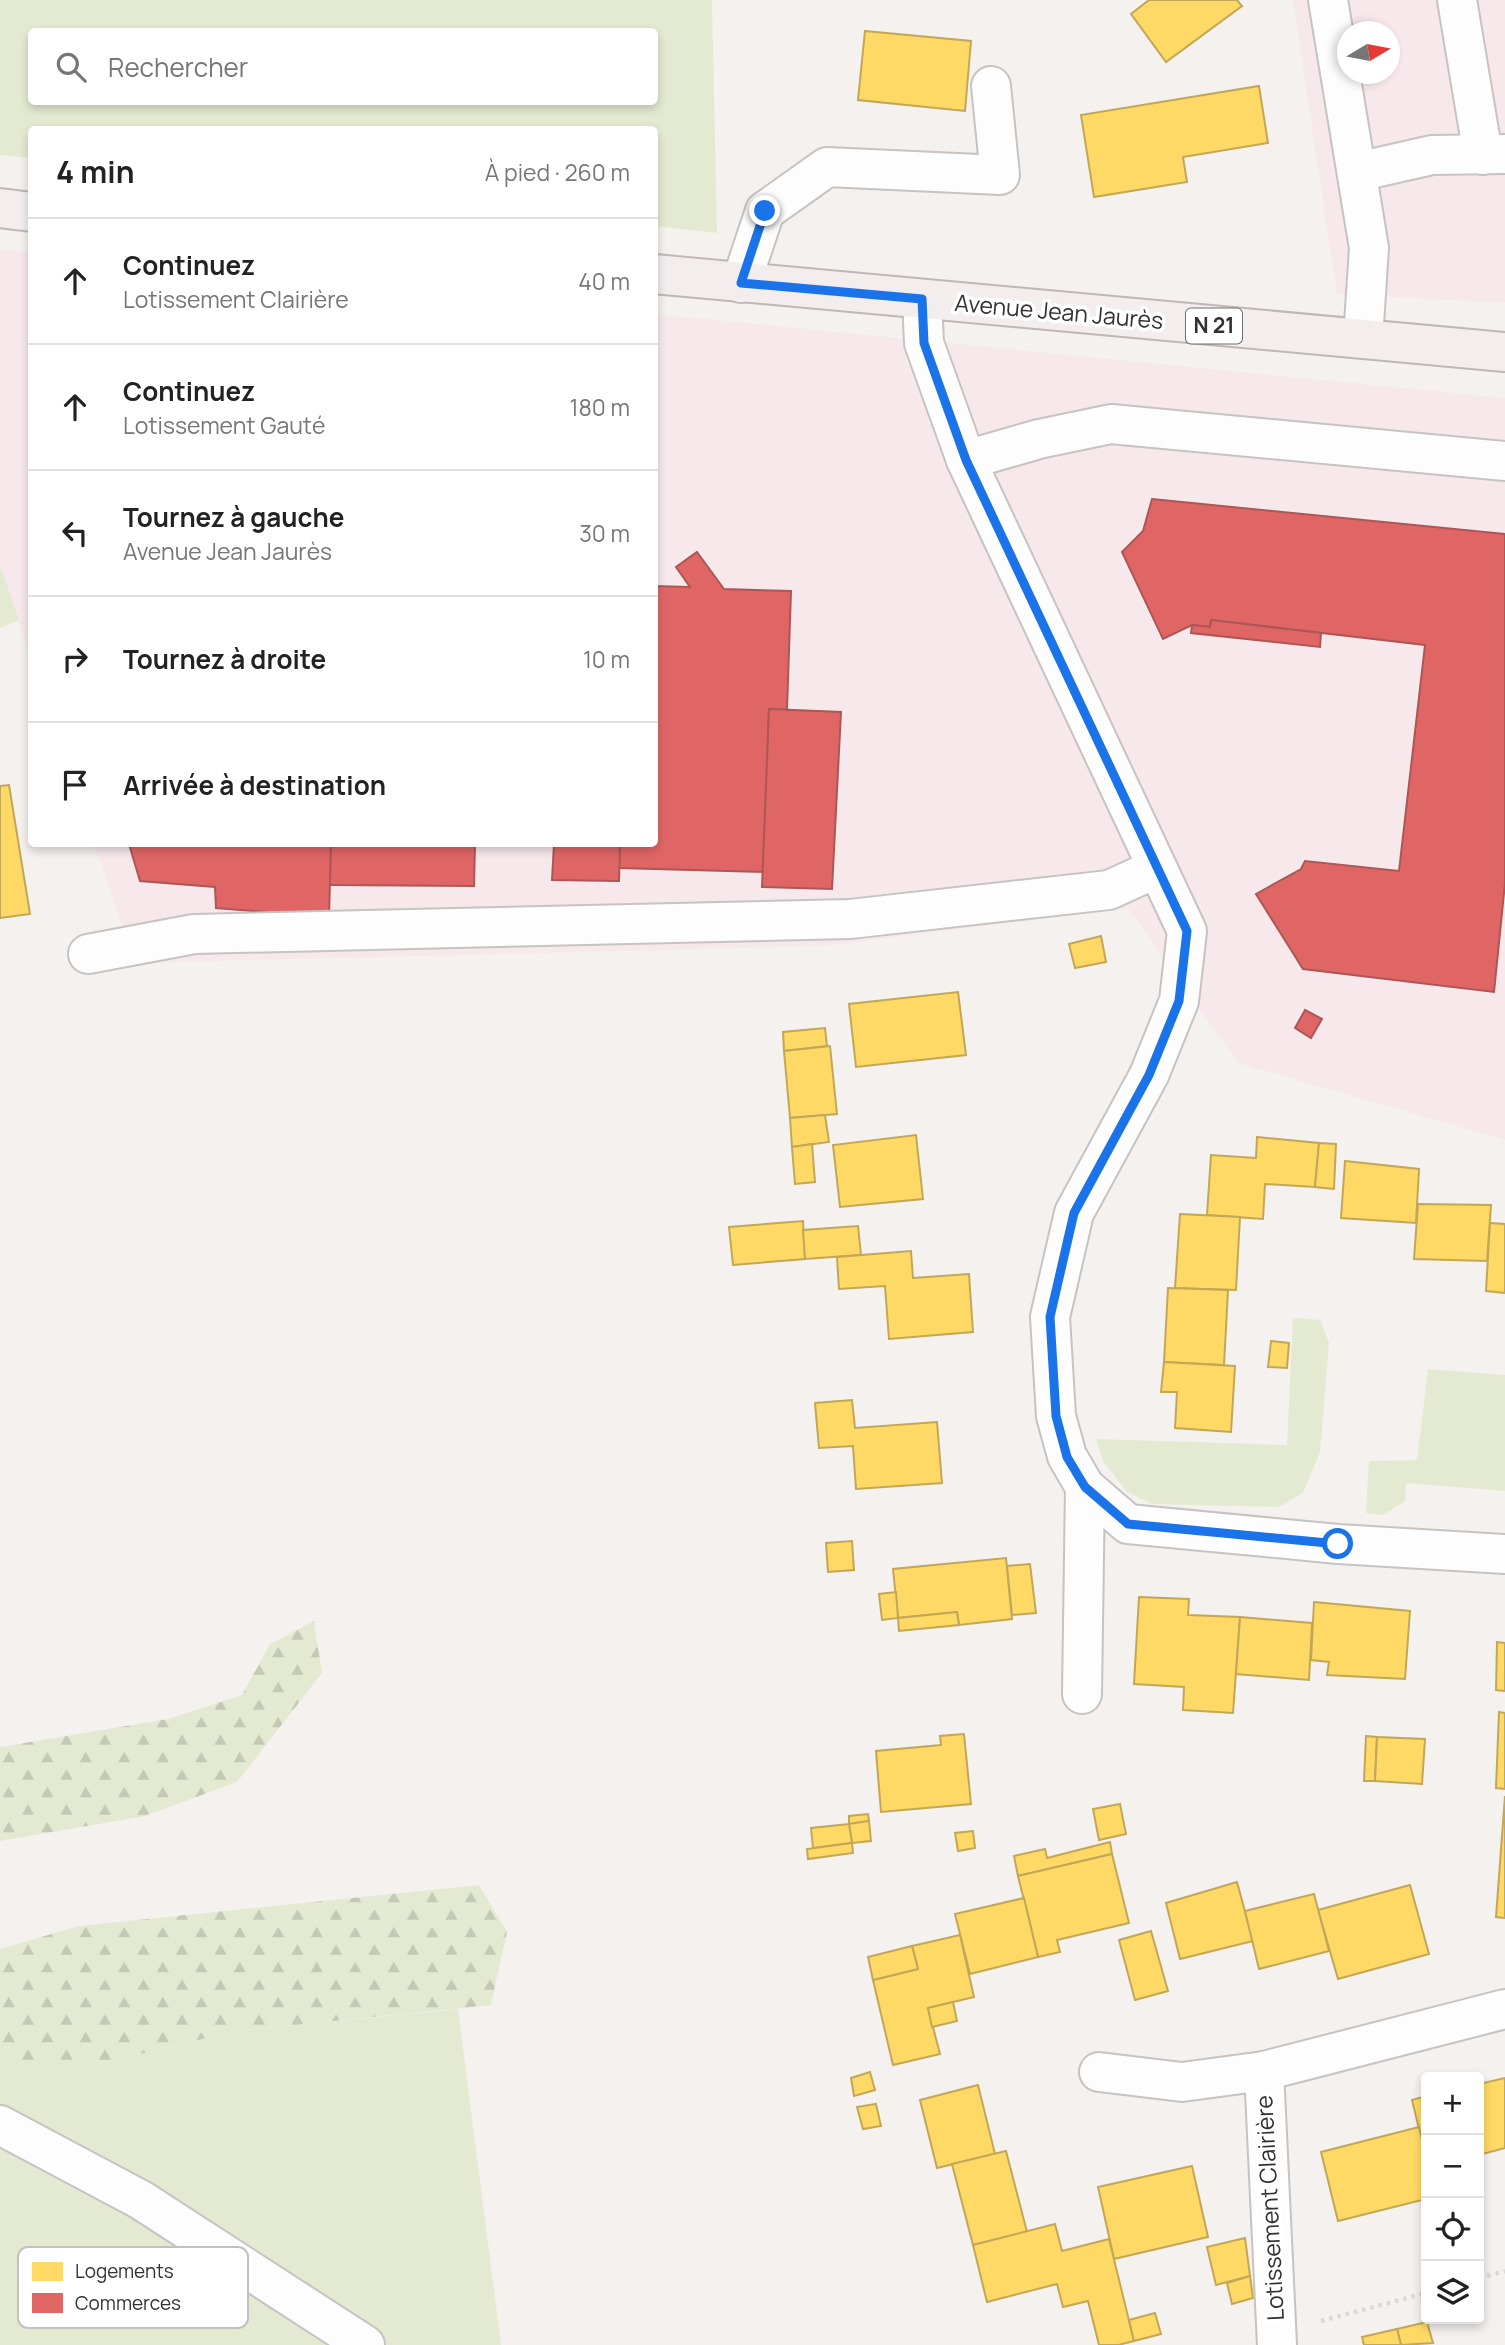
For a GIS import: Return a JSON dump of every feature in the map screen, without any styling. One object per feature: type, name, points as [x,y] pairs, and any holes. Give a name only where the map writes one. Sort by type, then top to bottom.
[{"type":"main road","points":[[0,208],[28,212]]},
{"type":"main road","name":"Avenue Jean Jaurès","points":[[658,274],[1505,352]]},
{"type":"street","points":[[1328,0],[1369,248],[1363,339]]},
{"type":"street","points":[[1357,172],[1432,155],[1494,154],[1457,0]]},
{"type":"street","points":[[741,283],[765,211],[827,167],[1000,175],[991,86]]},
{"type":"street","points":[[922,299],[924,343],[966,460],[1187,931],[1179,1001],[1149,1075],[1074,1213],[1050,1317],[1056,1416],[1067,1457],[1085,1487],[1128,1524],[1338,1544],[1505,1554]]},
{"type":"street","points":[[966,460],[1039,439],[1111,424],[1505,461]]},
{"type":"street","points":[[88,954],[194,934],[850,919],[1109,890],[1157,867]]},
{"type":"street","points":[[1082,1693],[1085,1487]]},
{"type":"street","name":"Lotissement Clairière","points":[[1100,2072],[1182,2082],[1264,2071],[1505,2009]]},
{"type":"street","name":"Lotissement Clairière","points":[[1264,2071],[1277,2339]]},
{"type":"street","points":[[0,2125],[141,2200],[214,2247]]},
{"type":"street","points":[[248,2269],[365,2345]]},
{"type":"path","points":[[1484,2277],[1505,2271]]},
{"type":"path","points":[[1277,2339],[1421,2295]]},
{"type":"shaded area","points":[[1293,0],[1505,0],[1505,303],[1337,294]]},
{"type":"shaded area","points":[[0,249],[28,253],[28,649],[0,565]]},
{"type":"shaded area","points":[[658,314],[1505,398],[1505,1140],[1238,1063],[1128,908],[825,946],[135,963],[95,847],[658,847]]},
{"type":"green space","points":[[0,0],[712,0],[717,233],[658,226],[658,126],[28,126],[28,158],[0,155]]},
{"type":"green space","points":[[0,565],[19,620],[0,628]]},
{"type":"green space","points":[[1293,1318],[1320,1320],[1329,1343],[1320,1452],[1303,1493],[1279,1507],[1152,1504],[1127,1492],[1103,1461],[1096,1439],[1287,1445]]},
{"type":"green space","points":[[1428,1369],[1505,1375],[1505,1491],[1406,1483],[1405,1501],[1383,1515],[1366,1513],[1369,1461],[1417,1460]]},
{"type":"green space","points":[[314,1621],[322,1673],[237,1782],[145,1816],[0,1841],[0,1747],[168,1719],[242,1695],[270,1644]]},
{"type":"green space","points":[[479,1885],[507,1932],[491,2005],[236,2031],[78,2069],[0,2063],[0,1949],[79,1926]]},
{"type":"green space","points":[[458,2009],[501,2345],[0,2345],[0,2063],[78,2069],[236,2031]]},
{"type":"building: Logements","points":[[1149,0],[1237,0],[1242,6],[1166,62],[1131,14]]},
{"type":"building: Logements","points":[[865,31],[971,41],[965,111],[858,100]]},
{"type":"building: Logements","points":[[1259,86],[1268,143],[1183,157],[1187,182],[1094,197],[1081,115]]},
{"type":"building: Logements","points":[[9,785],[30,914],[0,918],[0,786]]},
{"type":"building: Logements","points":[[1101,936],[1106,962],[1075,968],[1069,944]]},
{"type":"building: Logements","points":[[958,992],[966,1055],[856,1067],[849,1004]]},
{"type":"building: Logements","points":[[825,1028],[827,1046],[784,1051],[783,1032]]},
{"type":"building: Logements","points":[[830,1046],[837,1114],[790,1118],[784,1051]]},
{"type":"building: Logements","points":[[825,1115],[829,1142],[792,1147],[790,1118]]},
{"type":"building: Logements","points":[[916,1135],[923,1199],[840,1207],[833,1145]]},
{"type":"building: Logements","points":[[1257,1137],[1319,1143],[1315,1187],[1265,1184],[1263,1219],[1207,1215],[1211,1155],[1256,1158]]},
{"type":"building: Logements","points":[[1319,1143],[1336,1144],[1334,1189],[1315,1187]]},
{"type":"building: Logements","points":[[812,1144],[815,1182],[795,1184],[792,1147]]},
{"type":"building: Logements","points":[[1345,1161],[1419,1169],[1416,1223],[1341,1218]]},
{"type":"building: Logements","points":[[1418,1204],[1491,1205],[1487,1261],[1414,1259]]},
{"type":"building: Logements","points":[[1180,1214],[1240,1217],[1236,1290],[1175,1288]]},
{"type":"building: Logements","points":[[803,1221],[805,1259],[733,1265],[729,1227]]},
{"type":"building: Logements","points":[[1490,1223],[1505,1224],[1505,1293],[1486,1291]]},
{"type":"building: Logements","points":[[858,1226],[861,1255],[805,1259],[803,1230]]},
{"type":"building: Logements","points":[[911,1251],[913,1278],[969,1274],[973,1332],[889,1339],[885,1286],[839,1289],[837,1257]]},
{"type":"building: Logements","points":[[1168,1288],[1228,1290],[1224,1365],[1164,1362]]},
{"type":"building: Logements","points":[[1271,1341],[1289,1343],[1287,1368],[1268,1367]]},
{"type":"building: Logements","points":[[1164,1362],[1235,1366],[1231,1432],[1175,1428],[1177,1392],[1161,1392]]},
{"type":"building: Logements","points":[[852,1400],[855,1428],[937,1422],[942,1483],[856,1489],[853,1446],[819,1448],[815,1403]]},
{"type":"building: Logements","points":[[852,1541],[854,1570],[828,1572],[826,1543]]},
{"type":"building: Logements","points":[[1006,1558],[1012,1619],[959,1625],[957,1612],[898,1618],[893,1569]]},
{"type":"building: Logements","points":[[1030,1564],[1036,1613],[1012,1615],[1007,1566]]},
{"type":"building: Logements","points":[[896,1592],[898,1618],[882,1620],[879,1594]]},
{"type":"building: Logements","points":[[1139,1597],[1189,1599],[1188,1615],[1240,1617],[1233,1713],[1183,1710],[1184,1687],[1134,1684]]},
{"type":"building: Logements","points":[[1314,1602],[1410,1611],[1405,1679],[1327,1675],[1329,1662],[1311,1660]]},
{"type":"building: Logements","points":[[957,1612],[959,1625],[899,1631],[898,1618]]},
{"type":"building: Logements","points":[[1240,1617],[1312,1623],[1309,1680],[1236,1674]]},
{"type":"building: Logements","points":[[1497,1642],[1505,1643],[1505,1691],[1496,1690]]},
{"type":"building: Logements","points":[[1499,1712],[1505,1713],[1505,1789],[1496,1788]]},
{"type":"building: Logements","points":[[964,1734],[971,1804],[881,1812],[876,1751],[941,1745],[940,1736]]},
{"type":"building: Logements","points":[[1366,1736],[1377,1737],[1375,1781],[1364,1781]]},
{"type":"building: Logements","points":[[1377,1737],[1425,1739],[1422,1784],[1375,1781]]},
{"type":"building: Logements","points":[[1505,1796],[1505,1918],[1496,1917]]},
{"type":"building: Logements","points":[[1120,1804],[1126,1834],[1099,1840],[1093,1809]]},
{"type":"building: Logements","points":[[868,1814],[869,1821],[849,1824],[849,1816]]},
{"type":"building: Logements","points":[[869,1821],[871,1841],[852,1843],[849,1824]]},
{"type":"building: Logements","points":[[849,1824],[852,1843],[813,1848],[811,1828]]},
{"type":"building: Logements","points":[[973,1831],[975,1848],[958,1851],[955,1833]]},
{"type":"building: Logements","points":[[1110,1842],[1112,1854],[1018,1876],[1014,1856],[1045,1849],[1047,1858]]},
{"type":"building: Logements","points":[[852,1843],[853,1853],[808,1859],[807,1849]]},
{"type":"building: Logements","points":[[1112,1854],[1129,1923],[1057,1940],[1060,1952],[1038,1957],[1018,1876]]},
{"type":"building: Logements","points":[[1237,1882],[1253,1941],[1180,1959],[1166,1903]]},
{"type":"building: Logements","points":[[1410,1885],[1429,1954],[1338,1979],[1318,1910]]},
{"type":"building: Logements","points":[[1314,1894],[1329,1951],[1259,1969],[1245,1911]]},
{"type":"building: Logements","points":[[1024,1898],[1038,1957],[970,1974],[955,1914]]},
{"type":"building: Logements","points":[[1151,1931],[1168,1991],[1135,2000],[1119,1940]]},
{"type":"building: Logements","points":[[960,1935],[974,1997],[928,2008],[940,2054],[893,2065],[873,1980],[918,1969],[912,1946]]},
{"type":"building: Logements","points":[[912,1946],[918,1969],[873,1980],[868,1957]]},
{"type":"building: Logements","points":[[953,2002],[957,2021],[932,2027],[928,2008]]},
{"type":"building: Logements","points":[[870,2072],[875,2090],[854,2096],[851,2078]]},
{"type":"building: Logements","points":[[1505,2078],[1505,2148],[1484,2154],[1484,2135],[1484,2083]]},
{"type":"building: Logements","points":[[978,2085],[995,2154],[937,2168],[920,2100]]},
{"type":"building: Logements","points":[[1421,2097],[1421,2137],[1412,2100]]},
{"type":"building: Logements","points":[[876,2104],[881,2126],[863,2129],[857,2107]]},
{"type":"building: Logements","points":[[1419,2127],[1421,2200],[1338,2221],[1321,2152]]},
{"type":"building: Logements","points":[[1006,2151],[1027,2232],[973,2245],[952,2164]]},
{"type":"building: Logements","points":[[1192,2166],[1208,2237],[1114,2259],[1098,2187]]},
{"type":"building: Logements","points":[[1055,2224],[1062,2251],[1109,2239],[1134,2341],[1118,2345],[1099,2345],[1088,2301],[1063,2307],[1057,2284],[987,2302],[973,2245]]},
{"type":"building: Logements","points":[[1245,2238],[1250,2276],[1216,2285],[1207,2247]]},
{"type":"building: Logements","points":[[1250,2276],[1253,2298],[1232,2304],[1227,2283]]},
{"type":"building: Logements","points":[[1155,2313],[1161,2334],[1134,2341],[1129,2320]]},
{"type":"building: Logements","points":[[1428,2324],[1433,2343],[1401,2345],[1397,2329]]},
{"type":"building: Logements","points":[[1397,2329],[1401,2345],[1364,2345],[1362,2337]]},
{"type":"building: Commerces","points":[[1152,499],[1505,534],[1505,883],[1494,992],[1303,969],[1256,894],[1301,869],[1305,861],[1399,871],[1425,645],[1211,620],[1210,627],[1192,625],[1163,639],[1122,552],[1143,531]]},
{"type":"building: Commerces","points":[[697,552],[724,589],[791,591],[787,710],[769,709],[764,872],[619,868],[620,847],[658,847],[658,586],[690,587],[676,567]]},
{"type":"building: Commerces","points":[[1211,620],[1321,633],[1320,647],[1191,633],[1192,625],[1210,627]]},
{"type":"building: Commerces","points":[[769,709],[841,712],[832,889],[762,887]]},
{"type":"building: Commerces","points":[[130,847],[331,847],[329,917],[216,908],[215,887],[140,881]]},
{"type":"building: Commerces","points":[[331,847],[475,847],[474,886],[330,885]]},
{"type":"building: Commerces","points":[[554,847],[620,847],[619,881],[552,880]]},
{"type":"building: Commerces","points":[[1305,1010],[1322,1019],[1311,1038],[1295,1028]]},
{"type":"route","points":[[765,211],[741,283],[922,299],[924,343],[966,460],[1187,931],[1179,1001],[1149,1075],[1074,1213],[1050,1317],[1056,1416],[1067,1457],[1085,1487],[1128,1524],[1338,1544]]}]
